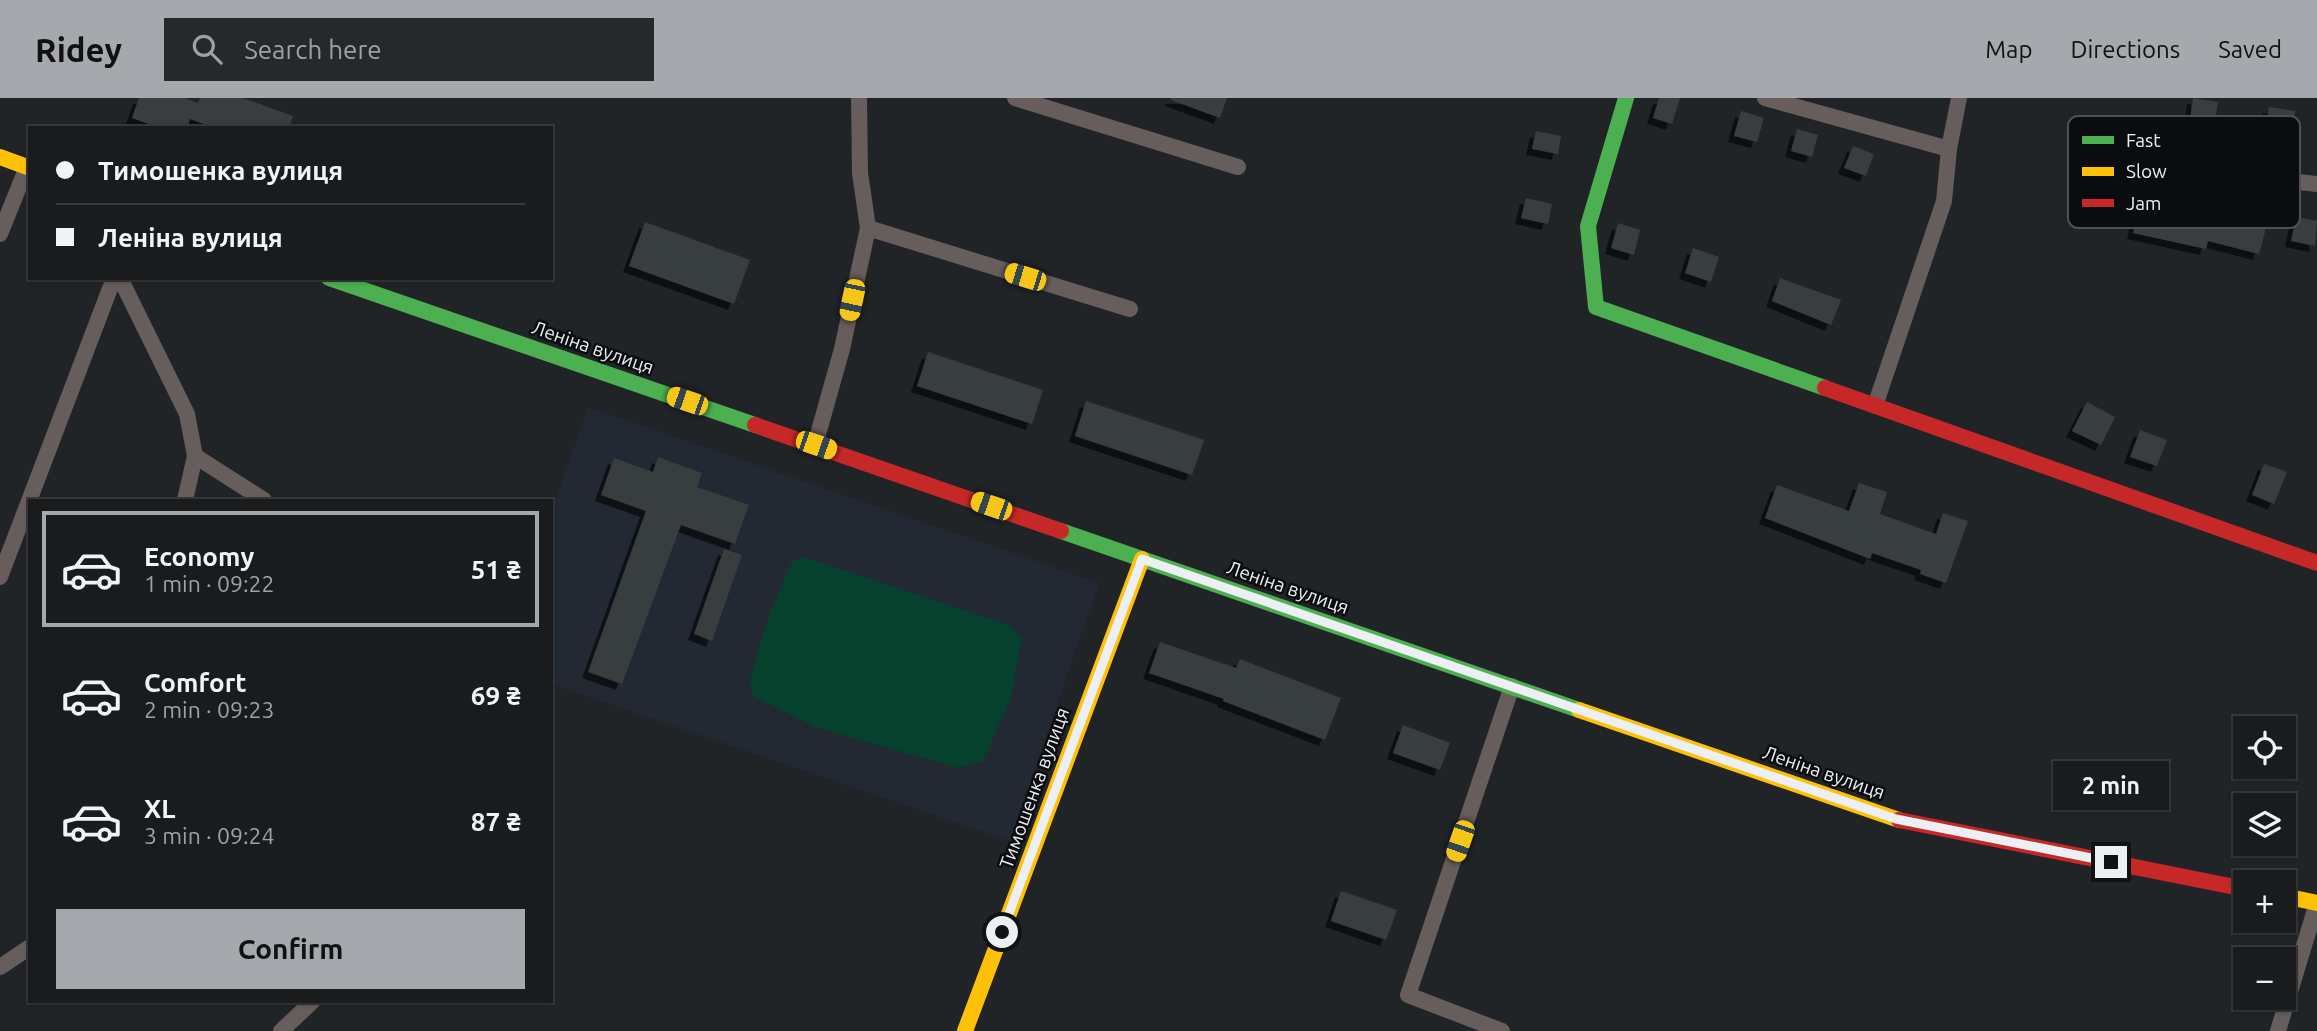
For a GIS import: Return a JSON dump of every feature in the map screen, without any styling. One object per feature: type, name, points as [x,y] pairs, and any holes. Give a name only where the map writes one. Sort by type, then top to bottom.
[{"type":"street","points":[[816,445],[842,349],[868,228],[860,173],[859,98]]},
{"type":"street","points":[[1015,98],[1238,167]]},
{"type":"street","points":[[1626,98],[1588,226],[1595,307],[2317,563]]},
{"type":"street","points":[[1765,98],[1949,149]]},
{"type":"street","points":[[1875,406],[1944,201],[1949,149],[1959,98]]},
{"type":"street","points":[[0,157],[28,168],[0,234]]},
{"type":"street","points":[[868,228],[1130,309]]},
{"type":"street","points":[[30,499],[113,280]]},
{"type":"street","points":[[121,280],[187,414],[195,456],[185,499]]},
{"type":"street","name":"Леніна вулиця","points":[[335,280],[1896,819],[2233,887]]},
{"type":"street","points":[[195,456],[262,499]]},
{"type":"street","points":[[0,577],[28,504]]},
{"type":"street","name":"Тимошенка вулиця","points":[[965,1031],[1142,559]]},
{"type":"street","points":[[1502,1031],[1408,995],[1512,686]]},
{"type":"street","points":[[2278,1031],[2317,903],[2296,899]]},
{"type":"street","points":[[0,967],[28,948]]},
{"type":"street","points":[[281,1031],[311,1003]]},
{"type":"shaded area","points":[[588,407],[1099,583],[1010,841],[553,685],[553,508]]},
{"type":"green space","points":[[804,557],[1009,625],[1022,638],[1010,701],[983,761],[958,768],[815,727],[753,696],[750,680],[767,620],[792,561]]},
{"type":"building","points":[[139,98],[185,98],[198,103],[200,98],[243,98],[293,116],[290,126],[209,126],[190,119],[188,126],[154,126],[132,118]]},
{"type":"building","points":[[1171,98],[1227,98],[1220,118]]},
{"type":"building","points":[[1659,98],[1680,98],[1672,124],[1653,118]]},
{"type":"building","points":[[2193,98],[2218,102],[2216,116],[2190,116]]},
{"type":"building","points":[[2269,107],[2295,111],[2294,116],[2268,116]]},
{"type":"building","points":[[1741,111],[1764,118],[1757,142],[1734,136]]},
{"type":"building","points":[[1797,129],[1818,135],[1812,157],[1791,151]]},
{"type":"building","points":[[1536,131],[1561,136],[1558,154],[1532,149]]},
{"type":"building","points":[[1853,146],[1874,154],[1866,176],[1844,168]]},
{"type":"building","points":[[1526,198],[1552,204],[1548,224],[1521,218]]},
{"type":"building","points":[[2300,218],[2317,221],[2315,246],[2291,241],[2294,228],[2300,228]]},
{"type":"building","points":[[645,222],[750,260],[734,304],[629,266]]},
{"type":"building","points":[[1618,223],[1640,230],[1634,255],[1611,248]]},
{"type":"building","points":[[2134,228],[2266,228],[2259,254],[2208,241],[2206,249],[2133,233]]},
{"type":"building","points":[[1693,248],[1719,257],[1711,282],[1685,273]]},
{"type":"building","points":[[1780,278],[1841,300],[1831,325],[1772,301]]},
{"type":"building","points":[[928,352],[1043,390],[1032,424],[917,386]]},
{"type":"building","points":[[1086,401],[1204,440],[1192,475],[1075,436]]},
{"type":"building","points":[[2087,402],[2115,417],[2101,445],[2072,431]]},
{"type":"building","points":[[2140,430],[2167,440],[2157,466],[2130,457]]},
{"type":"building","points":[[658,457],[702,473],[697,487],[749,505],[735,544],[681,525],[622,684],[588,672],[646,511],[601,495],[614,458],[653,472]]},
{"type":"building","points":[[2264,464],[2287,472],[2274,504],[2252,495]]},
{"type":"building","points":[[1859,483],[1887,492],[1880,514],[1936,534],[1943,513],[1968,521],[1946,583],[1920,574],[1921,570],[1872,553],[1870,559],[1765,518],[1777,485],[1849,511]]},
{"type":"building","points":[[724,549],[742,555],[712,641],[694,634]]},
{"type":"building","points":[[1160,642],[1236,668],[1240,659],[1341,698],[1325,740],[1223,701],[1224,699],[1149,673]]},
{"type":"building","points":[[1403,725],[1450,743],[1440,770],[1393,753]]},
{"type":"building","points":[[1341,891],[1397,910],[1386,940],[1331,921]]},
{"type":"traffic: fast","points":[[1626,98],[1588,226],[1596,307],[1825,388]]},
{"type":"traffic: fast","points":[[335,280],[755,425]]},
{"type":"traffic: fast","points":[[1061,531],[1579,710]]},
{"type":"traffic: slow","points":[[0,157],[28,167]]},
{"type":"traffic: slow","points":[[965,1031],[1142,559]]},
{"type":"traffic: slow","points":[[1579,710],[1899,820]]},
{"type":"traffic: slow","points":[[2296,899],[2317,903]]},
{"type":"traffic: jam","points":[[1825,388],[2317,563]]},
{"type":"traffic: jam","points":[[755,425],[1061,531]]},
{"type":"traffic: jam","points":[[1899,820],[2233,887]]},
{"type":"route","points":[[1002,932],[1142,559],[1896,819],[2111,862]]}]
